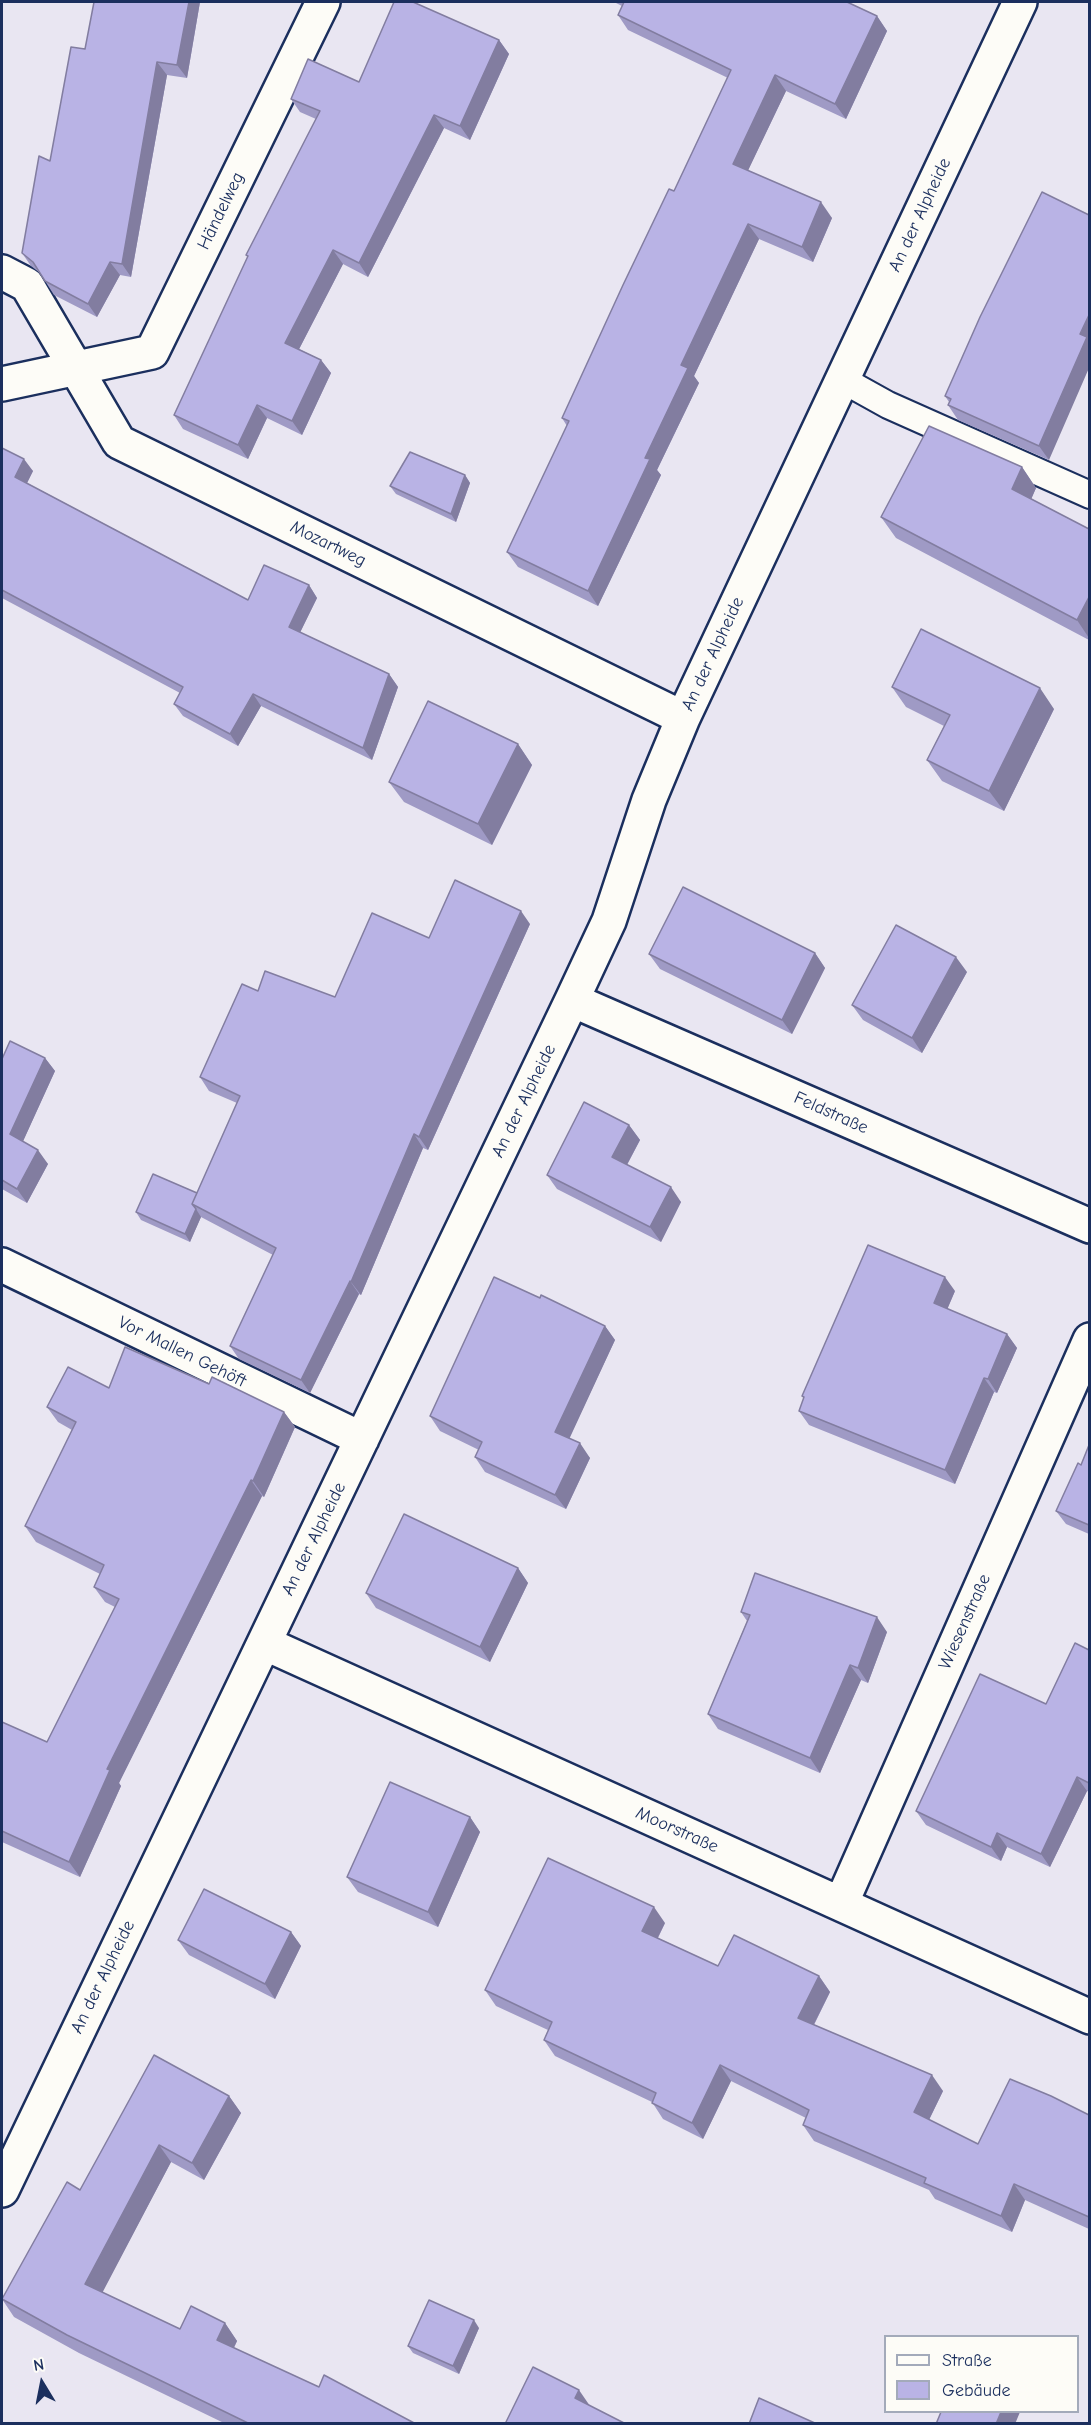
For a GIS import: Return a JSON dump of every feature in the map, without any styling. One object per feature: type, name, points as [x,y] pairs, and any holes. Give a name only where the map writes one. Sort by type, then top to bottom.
[{"type":"street","name":"Händelweg","points":[[76,368],[152,352],[323,2]]},
{"type":"street","name":"An der Alpheide","points":[[2,2190],[609,921],[649,800],[683,718],[1020,2]]},
{"type":"street","name":"Mozartweg","points":[[2,272],[27,285],[119,442],[683,718]]},
{"type":"street","points":[[2,384],[76,368]]},
{"type":"street","name":"Feldstraße","points":[[572,1000],[1089,1226]]},
{"type":"street","name":"Vor Mallen Gehöft","points":[[2,1265],[362,1439]]},
{"type":"street","name":"Wiesenstraße","points":[[841,1904],[1089,1340]]},
{"type":"street","name":"Moorstraße","points":[[264,1643],[1089,2016]]},
{"type":"lane","points":[[843,380],[888,405],[1089,495]]},
{"type":"building","points":[[94,2],[189,2],[177,65],[157,62],[122,264],[110,262],[88,304],[45,281],[33,262],[22,253],[39,156],[50,161],[71,47],[85,49]]},
{"type":"building","points":[[394,2],[413,2],[499,40],[460,126],[434,115],[359,263],[333,250],[285,343],[321,360],[292,421],[257,405],[238,445],[174,415],[248,256],[246,255],[320,111],[291,99],[308,59],[359,82]]},
{"type":"building","points":[[624,2],[847,2],[877,16],[835,104],[775,75],[733,164],[821,202],[802,247],[748,224],[681,365],[688,368],[645,458],[650,459],[588,591],[507,552],[569,421],[562,418],[623,285],[669,189],[674,191],[731,70],[618,15]]},
{"type":"building","points":[[1042,192],[1089,215],[1089,315],[1080,334],[1087,337],[1039,446],[948,405],[951,399],[945,396],[980,317]]},
{"type":"building","points":[[929,426],[1022,467],[1012,489],[1089,529],[1089,597],[1077,620],[881,517]]},
{"type":"building","points":[[2,448],[24,459],[15,477],[248,600],[264,565],[309,585],[289,627],[389,674],[363,748],[253,694],[230,734],[174,704],[183,687],[2,590]]},
{"type":"building","points":[[410,452],[465,475],[451,514],[390,486]]},
{"type":"building","points":[[921,629],[1040,688],[989,791],[927,760],[950,715],[892,687]]},
{"type":"building","points":[[428,701],[518,744],[478,824],[389,782]]},
{"type":"building","points":[[455,880],[521,911],[419,1137],[414,1134],[351,1282],[301,1380],[230,1346],[276,1248],[192,1204],[240,1096],[200,1077],[242,984],[258,991],[265,971],[335,997],[372,913],[429,938]]},
{"type":"building","points":[[683,887],[815,953],[782,1020],[649,954]]},
{"type":"building","points":[[896,925],[956,957],[912,1038],[852,1005]]},
{"type":"building","points":[[10,1041],[45,1058],[10,1134],[38,1150],[17,1189],[2,1180],[2,1059]]},
{"type":"building","points":[[584,1102],[629,1125],[612,1157],[671,1187],[650,1227],[547,1175]]},
{"type":"building","points":[[153,1174],[197,1193],[192,1204],[196,1209],[185,1234],[136,1212]]},
{"type":"building","points":[[868,1245],[945,1277],[934,1303],[1007,1334],[988,1379],[984,1378],[945,1470],[799,1411],[804,1397],[802,1396]]},
{"type":"building","points":[[494,1277],[540,1298],[541,1295],[605,1326],[555,1432],[580,1443],[555,1495],[475,1457],[482,1442],[430,1416]]},
{"type":"building","points":[[125,1347],[209,1384],[212,1377],[284,1412],[253,1481],[251,1480],[107,1769],[110,1770],[69,1862],[2,1831],[2,1722],[47,1742],[119,1599],[94,1587],[104,1565],[25,1526],[76,1422],[47,1407],[68,1367],[109,1388]]},
{"type":"building","points":[[1089,1445],[1089,1525],[1056,1511]]},
{"type":"building","points":[[404,1514],[518,1568],[480,1647],[366,1593]]},
{"type":"building","points":[[755,1573],[877,1617],[858,1668],[850,1665],[810,1758],[708,1714],[750,1615],[741,1612]]},
{"type":"building","points":[[1075,1643],[1089,1650],[1089,1783],[1077,1777],[1041,1854],[997,1833],[991,1847],[916,1811],[980,1674],[1046,1704]]},
{"type":"building","points":[[390,1782],[470,1817],[428,1912],[347,1877]]},
{"type":"building","points":[[548,1858],[654,1907],[642,1931],[718,1966],[734,1935],[819,1976],[798,2018],[932,2075],[914,2112],[978,2144],[1010,2079],[1089,2115],[1089,2217],[1014,2184],[1001,2216],[924,2183],[926,2178],[803,2125],[809,2110],[720,2065],[692,2123],[652,2103],[656,2093],[544,2040],[552,2022],[485,1990]]},
{"type":"building","points":[[204,1889],[291,1932],[265,1984],[178,1940]]},
{"type":"building","points":[[154,2055],[229,2096],[192,2163],[159,2145],[85,2284],[180,2329],[191,2306],[225,2323],[217,2340],[319,2387],[324,2375],[416,2424],[250,2424],[67,2335],[2,2299],[67,2182],[80,2190]]},
{"type":"building","points":[[429,2300],[474,2320],[453,2366],[408,2346]]},
{"type":"building","points":[[533,2367],[579,2390],[575,2398],[626,2424],[505,2424]]},
{"type":"building","points":[[759,2398],[817,2424],[749,2424]]},
{"type":"building","points":[[941,2413],[1001,2413],[996,2424],[936,2424]]}]
